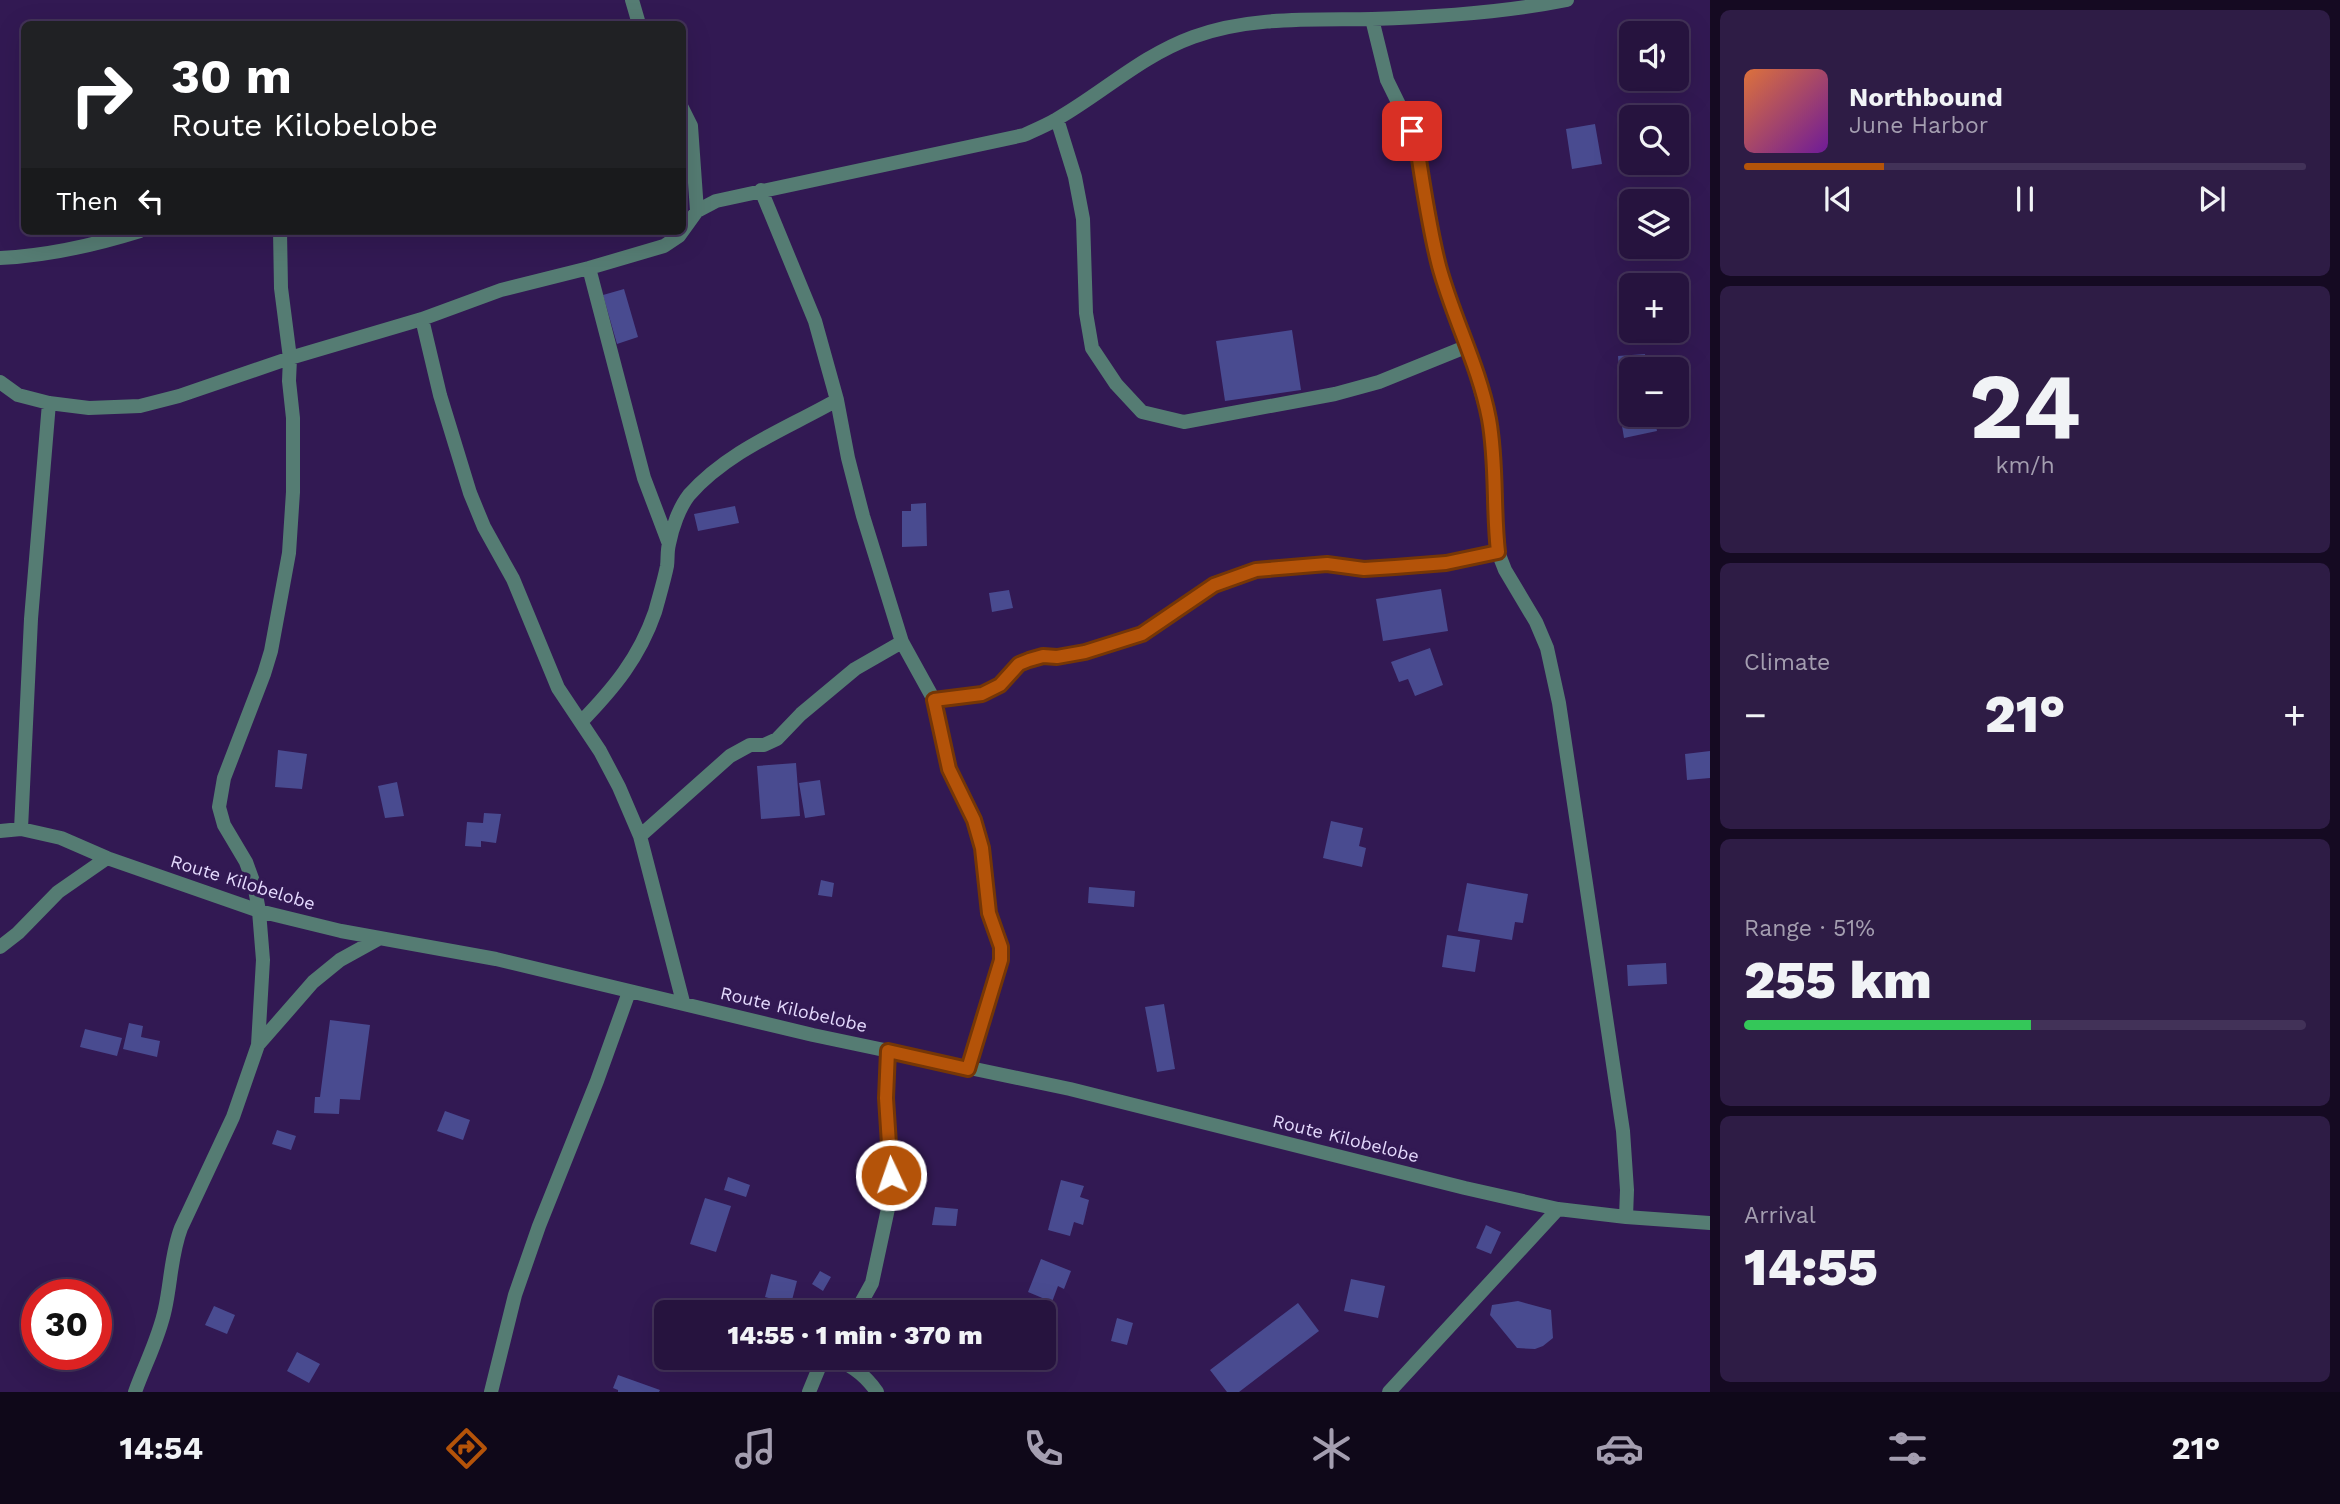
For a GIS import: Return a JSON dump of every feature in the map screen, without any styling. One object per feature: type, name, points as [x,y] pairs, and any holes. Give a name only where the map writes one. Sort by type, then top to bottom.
[{"type":"street","points":[[632,0],[638,21]]},
{"type":"street","points":[[686,226],[697,211],[716,201],[1024,135],[1057,119],[1119,76],[1163,50],[1194,36],[1262,22],[1372,19],[1517,10],[1567,0]]},
{"type":"street","points":[[1372,19],[1387,80],[1417,146],[1439,266],[1468,346],[1489,417],[1496,470],[1495,525],[1498,552],[1505,570],[1540,631],[1547,649],[1559,703],[1623,1131],[1626,1217]]},
{"type":"street","points":[[686,116],[691,126],[697,211]]},
{"type":"street","points":[[1057,119],[1075,177],[1083,219],[1086,313],[1092,348],[1116,384],[1142,412],[1184,422],[1335,394],[1379,382],[1468,346]]},
{"type":"street","points":[[761,190],[815,321],[837,400],[863,516],[902,642],[934,700],[949,769],[974,820],[982,848],[989,913],[1001,947],[1001,960],[968,1069]]},
{"type":"street","points":[[0,258],[21,257],[98,243],[126,235]]},
{"type":"street","points":[[135,1392],[158,1339],[176,1242],[233,1117],[258,1045],[263,960],[259,911],[254,884],[236,843],[224,825],[219,807],[224,778],[271,651],[289,553],[293,452],[290,358],[281,288],[280,235]]},
{"type":"street","points":[[0,382],[18,395],[49,403],[89,408],[140,406],[422,319],[501,290],[664,246],[680,235]]},
{"type":"street","points":[[589,268],[645,478],[668,544]]},
{"type":"street","points":[[422,319],[440,395],[470,493],[484,527],[513,579],[558,688],[619,787],[640,836],[683,1002]]},
{"type":"street","points":[[581,722],[611,691],[637,654],[654,612],[667,566],[668,544],[678,514],[688,496],[723,464],[774,432],[837,400]]},
{"type":"street","points":[[21,829],[31,619],[49,403]]},
{"type":"street","points":[[934,700],[982,694],[1000,685],[1019,664],[1029,660],[1085,652],[1142,634],[1214,585],[1256,570],[1327,564],[1364,569],[1395,567],[1446,563],[1498,552]]},
{"type":"street","points":[[640,836],[730,756],[750,746],[764,745],[777,739],[801,713],[855,669],[870,663],[902,642]]},
{"type":"street","name":"Route Kilobelobe","points":[[0,831],[21,829],[61,838],[107,858],[259,911],[377,939],[496,958],[813,1035],[1070,1089],[1558,1209],[1710,1223]]},
{"type":"street","points":[[0,947],[18,933],[58,892],[107,858]]},
{"type":"street","points":[[258,1045],[313,982],[340,960],[377,939]]},
{"type":"street","points":[[491,1392],[515,1296],[531,1249],[629,992]]},
{"type":"street","points":[[863,1300],[872,1283],[892,1190],[886,1098],[888,1051]]},
{"type":"street","points":[[1389,1392],[1558,1209]]},
{"type":"street","points":[[808,1392],[818,1370]]},
{"type":"street","points":[[857,1370],[869,1380],[877,1392]]},
{"type":"building","points":[[1595,124],[1602,164],[1572,169],[1566,129]]},
{"type":"building","points":[[624,289],[638,337],[617,344],[603,295]]},
{"type":"building","points":[[1292,330],[1301,390],[1225,401],[1216,341]]},
{"type":"building","points":[[1645,354],[1645,357],[1619,357],[1619,370],[1618,356]]},
{"type":"building","points":[[1622,427],[1656,427],[1657,431],[1624,438]]},
{"type":"building","points":[[926,503],[927,546],[902,547],[902,511],[911,511],[911,504]]},
{"type":"building","points":[[735,506],[739,523],[698,531],[694,514]]},
{"type":"building","points":[[1441,589],[1448,631],[1383,641],[1376,599]]},
{"type":"building","points":[[1009,590],[1013,608],[992,612],[989,593]]},
{"type":"building","points":[[1430,648],[1443,685],[1415,696],[1408,679],[1399,682],[1391,662]]},
{"type":"building","points":[[278,750],[307,754],[302,789],[275,787]]},
{"type":"building","points":[[1710,751],[1710,778],[1687,780],[1685,754]]},
{"type":"building","points":[[796,763],[800,816],[761,819],[757,766]]},
{"type":"building","points":[[820,780],[825,815],[805,818],[799,783]]},
{"type":"building","points":[[397,782],[404,816],[385,818],[378,786]]},
{"type":"building","points":[[484,813],[501,814],[496,843],[481,841],[481,847],[465,846],[467,822],[483,823]]},
{"type":"building","points":[[1331,821],[1363,828],[1359,846],[1366,848],[1362,867],[1323,858]]},
{"type":"building","points":[[821,880],[834,883],[832,897],[818,895]]},
{"type":"building","points":[[1467,883],[1528,894],[1523,923],[1515,922],[1512,940],[1458,931]]},
{"type":"building","points":[[1089,887],[1135,891],[1134,907],[1088,903]]},
{"type":"building","points":[[1447,935],[1480,940],[1475,972],[1442,967]]},
{"type":"building","points":[[1666,963],[1667,984],[1628,986],[1627,965]]},
{"type":"building","points":[[1164,1004],[1175,1069],[1157,1072],[1145,1007]]},
{"type":"building","points":[[330,1020],[370,1025],[360,1100],[340,1099],[339,1114],[314,1113],[315,1097],[320,1097]]},
{"type":"building","points":[[129,1023],[143,1026],[141,1037],[160,1041],[157,1057],[123,1049]]},
{"type":"building","points":[[85,1029],[122,1038],[117,1056],[80,1047]]},
{"type":"building","points":[[445,1111],[470,1120],[463,1140],[437,1131]]},
{"type":"building","points":[[277,1130],[296,1136],[291,1150],[272,1144]]},
{"type":"building","points":[[728,1177],[750,1185],[746,1197],[724,1190]]},
{"type":"building","points":[[1061,1180],[1084,1186],[1080,1197],[1089,1200],[1083,1225],[1074,1222],[1070,1236],[1048,1230]]},
{"type":"building","points":[[705,1198],[731,1206],[716,1252],[690,1244]]},
{"type":"building","points":[[935,1207],[958,1209],[956,1226],[932,1225]]},
{"type":"building","points":[[1486,1225],[1501,1232],[1491,1254],[1476,1248]]},
{"type":"building","points":[[1041,1259],[1071,1271],[1064,1289],[1058,1286],[1053,1300],[1028,1292]]},
{"type":"building","points":[[820,1271],[831,1277],[823,1291],[812,1284]]},
{"type":"building","points":[[771,1274],[797,1281],[792,1300],[765,1297]]},
{"type":"building","points":[[1351,1279],[1385,1286],[1378,1318],[1344,1311]]},
{"type":"building","points":[[1518,1301],[1551,1310],[1553,1338],[1543,1346],[1535,1349],[1517,1348],[1490,1315],[1492,1305]]},
{"type":"building","points":[[1298,1303],[1319,1331],[1239,1392],[1227,1392],[1210,1370]]},
{"type":"building","points":[[214,1306],[235,1315],[227,1334],[205,1325]]},
{"type":"building","points":[[1117,1318],[1133,1323],[1127,1345],[1111,1341]]},
{"type":"building","points":[[297,1352],[320,1364],[309,1383],[287,1371]]},
{"type":"building","points":[[618,1375],[660,1390],[618,1392],[613,1388]]},
{"type":"route","points":[[891,1175],[886,1098],[888,1051],[968,1069],[1001,960],[1001,947],[989,913],[982,848],[974,820],[949,769],[934,700],[982,694],[1000,685],[1019,664],[1029,660],[1085,652],[1142,634],[1214,585],[1256,570],[1327,564],[1364,569],[1395,567],[1446,563],[1498,552],[1495,525],[1496,470],[1489,417],[1468,346],[1439,266],[1412,131]]}]
